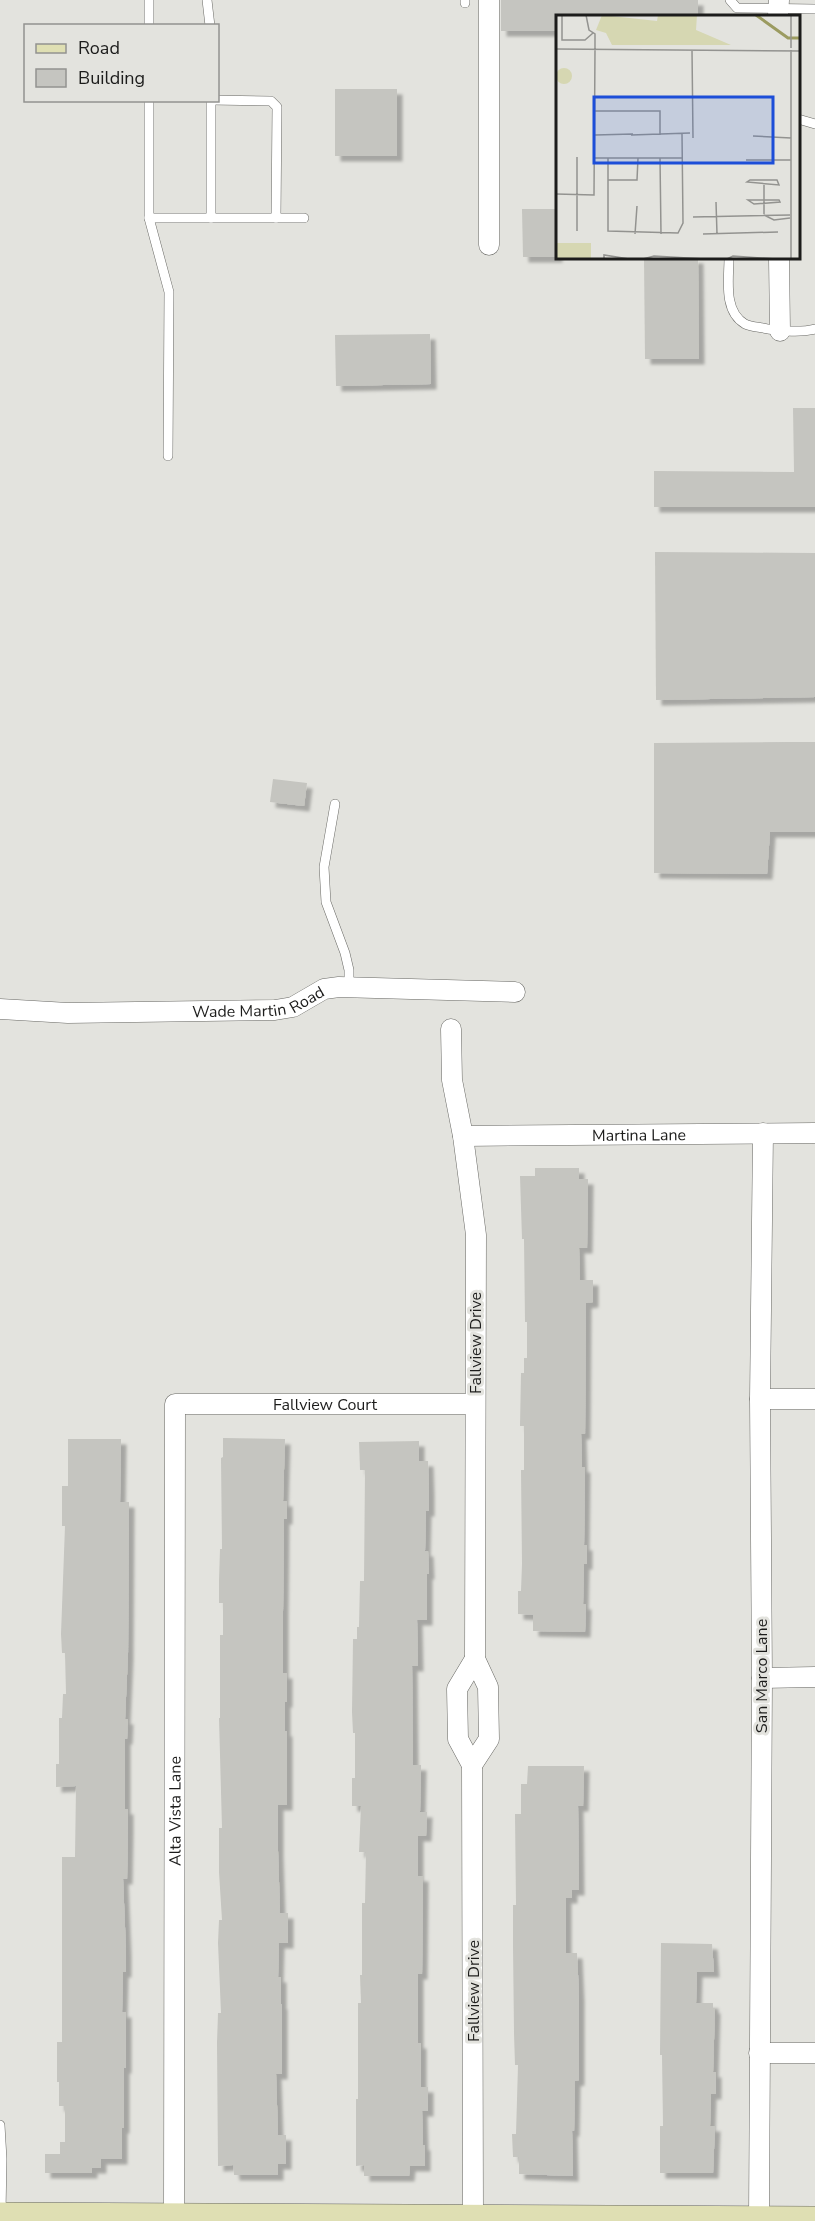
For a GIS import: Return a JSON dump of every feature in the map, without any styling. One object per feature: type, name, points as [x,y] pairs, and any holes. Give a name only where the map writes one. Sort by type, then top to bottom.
[{"type":"street","points":[[489,0],[489,245]]},
{"type":"street","points":[[779,260],[780,331]]},
{"type":"street","name":"Wade Martin Road","points":[[0,1009],[68,1012],[275,1010],[293,1007],[324,989],[514,992]]},
{"type":"street","name":"Fallview Drive","points":[[451,1029],[452,1080],[463,1136],[476,1235],[475,1659],[488,1687],[489,1739],[472,1765]]},
{"type":"street","name":"San Marco Lane","points":[[759,2220],[762,1678],[760,1399],[763,1133]]},
{"type":"street","name":"Martina Lane","points":[[463,1136],[815,1133]]},
{"type":"street","points":[[760,1399],[815,1399]]},
{"type":"street","name":"Fallview Court","points":[[175,1404],[475,1404]]},
{"type":"street","name":"Alta Vista Lane","points":[[174,2217],[175,1404]]},
{"type":"street","name":"Fallview Drive","points":[[473,2217],[472,1765],[458,1739],[457,1689],[475,1659]]},
{"type":"street","points":[[762,1678],[815,1677]]},
{"type":"street","points":[[759,2053],[815,2053]]},
{"type":"street","points":[[0,2216],[815,2220]]},
{"type":"lane","points":[[149,0],[149,24]]},
{"type":"lane","points":[[207,0],[210,24]]},
{"type":"lane","points":[[730,0],[737,8],[815,9]]},
{"type":"lane","points":[[219,101],[271,101],[277,107],[276,218]]},
{"type":"lane","points":[[149,102],[149,218],[170,292],[168,456]]},
{"type":"lane","points":[[211,102],[211,218]]},
{"type":"lane","points":[[800,120],[815,124]]},
{"type":"lane","points":[[149,218],[304,218]]},
{"type":"lane","points":[[729,260],[729,300],[735,316],[746,325],[780,331],[815,329]]},
{"type":"lane","points":[[335,804],[324,867],[326,902],[345,953],[349,970],[349,988]]},
{"type":"lane","points":[[0,2125],[2,2159],[0,2216]]},
{"type":"building","points":[[501,0],[698,0],[698,15],[556,15],[556,31],[501,31]]},
{"type":"building","points":[[335,89],[397,89],[397,156],[335,156]]},
{"type":"building","points":[[522,209],[556,209],[556,257],[523,257]]},
{"type":"building","points":[[644,260],[698,260],[699,359],[645,359]]},
{"type":"building","points":[[430,334],[431,384],[336,386],[335,335]]},
{"type":"building","points":[[793,408],[815,408],[815,507],[654,507],[654,471],[794,472]]},
{"type":"building","points":[[655,552],[815,553],[815,697],[656,700]]},
{"type":"building","points":[[815,742],[815,832],[770,832],[767,874],[654,873],[654,743]]},
{"type":"building","points":[[273,779],[307,783],[304,806],[270,802]]},
{"type":"building","points":[[535,1168],[579,1168],[579,1179],[588,1179],[587,1248],[579,1248],[580,1280],[593,1280],[593,1302],[586,1303],[585,1434],[581,1434],[582,1467],[585,1467],[584,1545],[587,1545],[583,1604],[586,1604],[585,1632],[533,1631],[533,1615],[518,1614],[518,1591],[521,1591],[522,1564],[521,1470],[524,1470],[524,1426],[520,1426],[521,1373],[524,1373],[524,1358],[527,1358],[520,1176],[535,1176]]},
{"type":"building","points":[[223,1438],[285,1439],[283,1501],[287,1501],[287,1519],[284,1519],[283,1673],[287,1673],[285,1731],[287,1731],[287,1805],[278,1805],[278,1851],[280,1913],[288,1913],[288,1943],[279,1943],[282,2074],[276,2074],[278,2135],[286,2135],[286,2164],[278,2164],[278,2175],[234,2175],[233,2165],[218,2166],[217,2043],[218,2013],[221,2013],[218,1943],[219,1920],[222,1920],[219,1872],[219,1828],[222,1828],[219,1718],[220,1635],[223,1635],[223,1603],[219,1603],[219,1581],[220,1549],[222,1549],[221,1458],[223,1457]]},
{"type":"building","points":[[68,1439],[121,1439],[120,1502],[129,1502],[128,1654],[125,1719],[128,1719],[127,1739],[125,1739],[125,1809],[128,1809],[128,1828],[127,1879],[123,1879],[126,1951],[122,2012],[126,2012],[124,2128],[122,2128],[122,2159],[101,2159],[101,2168],[92,2168],[92,2173],[45,2173],[45,2154],[60,2154],[60,2142],[65,2142],[65,2106],[59,2106],[59,2082],[57,2082],[57,2042],[62,2042],[62,1857],[75,1857],[76,1786],[56,1787],[56,1764],[59,1764],[59,1718],[62,1718],[63,1694],[66,1694],[65,1653],[62,1653],[61,1634],[65,1526],[62,1526],[62,1486],[68,1486]]},
{"type":"building","points":[[419,1441],[419,1461],[428,1461],[429,1490],[425,1551],[428,1551],[429,1574],[427,1574],[427,1620],[417,1620],[418,1666],[412,1666],[413,1765],[421,1765],[420,1812],[427,1812],[426,1836],[418,1836],[418,1876],[423,1876],[422,1974],[418,1974],[418,2043],[421,2043],[421,2087],[428,2087],[428,2111],[422,2111],[425,2166],[410,2166],[409,2176],[364,2176],[364,2165],[356,2166],[356,2099],[358,2099],[358,2003],[361,2003],[362,1903],[365,1903],[366,1852],[359,1852],[361,1806],[352,1806],[352,1778],[355,1778],[355,1733],[353,1733],[352,1712],[353,1639],[357,1639],[357,1627],[359,1627],[360,1581],[364,1581],[365,1470],[360,1470],[359,1442]]},
{"type":"building","points":[[528,1766],[584,1766],[583,1806],[578,1806],[579,1890],[572,1890],[572,1898],[566,1898],[566,1953],[577,1953],[579,1996],[579,2080],[575,2081],[574,2131],[572,2131],[573,2176],[519,2174],[519,2157],[513,2157],[512,2134],[516,2134],[518,2065],[515,2065],[514,2033],[515,1814],[521,1814],[521,1784],[527,1784]]},
{"type":"building","points":[[661,1943],[712,1944],[714,1972],[697,1972],[696,2003],[713,2003],[713,2008],[715,2008],[713,2072],[716,2072],[716,2094],[711,2094],[710,2126],[715,2126],[713,2173],[660,2173],[660,2126],[663,2126],[662,2055],[660,2055]]}]
